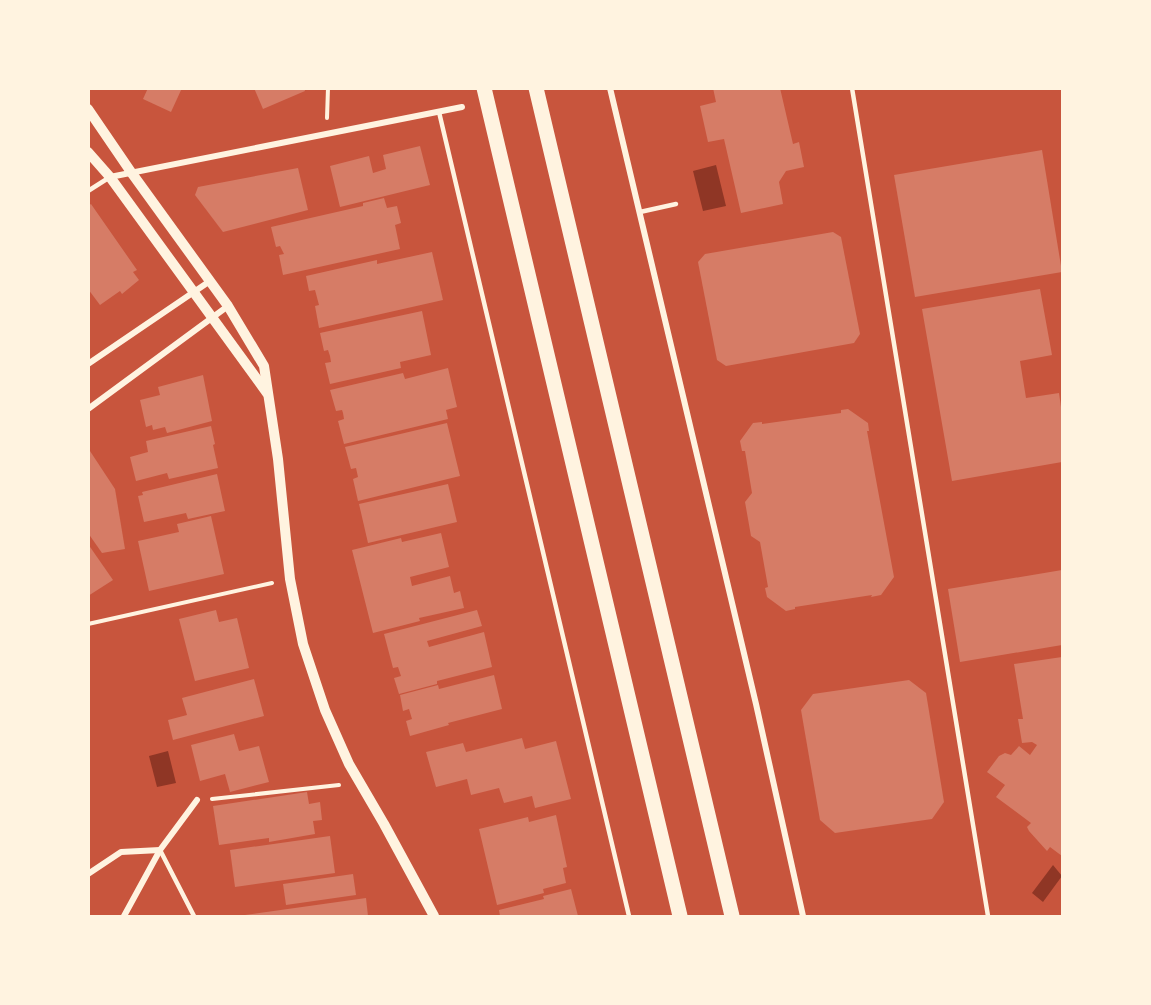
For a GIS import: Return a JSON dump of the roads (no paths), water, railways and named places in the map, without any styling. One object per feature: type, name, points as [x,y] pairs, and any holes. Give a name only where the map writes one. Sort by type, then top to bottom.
[{"type":"main road","points":[[484,88],[680,916]]},
{"type":"main road","points":[[536,88],[732,916]]},
{"type":"street","points":[[610,88],[756,704],[803,916]]},
{"type":"street","points":[[110,177],[462,107]]},
{"type":"street","points":[[88,109],[228,306],[264,366],[278,459],[290,579],[303,644],[325,710],[349,764],[434,916]]},
{"type":"street","points":[[88,152],[110,177],[269,395]]},
{"type":"street","points":[[88,364],[210,281]]},
{"type":"street","points":[[88,409],[228,306]]},
{"type":"street","points":[[124,916],[160,850],[197,800]]},
{"type":"street","points":[[88,874],[121,852],[160,850]]},
{"type":"lane","points":[[852,88],[988,916]]},
{"type":"lane","points":[[439,112],[629,916]]},
{"type":"lane","points":[[88,191],[110,177]]},
{"type":"lane","points":[[640,212],[676,204]]},
{"type":"lane","points":[[160,850],[194,916]]}]
